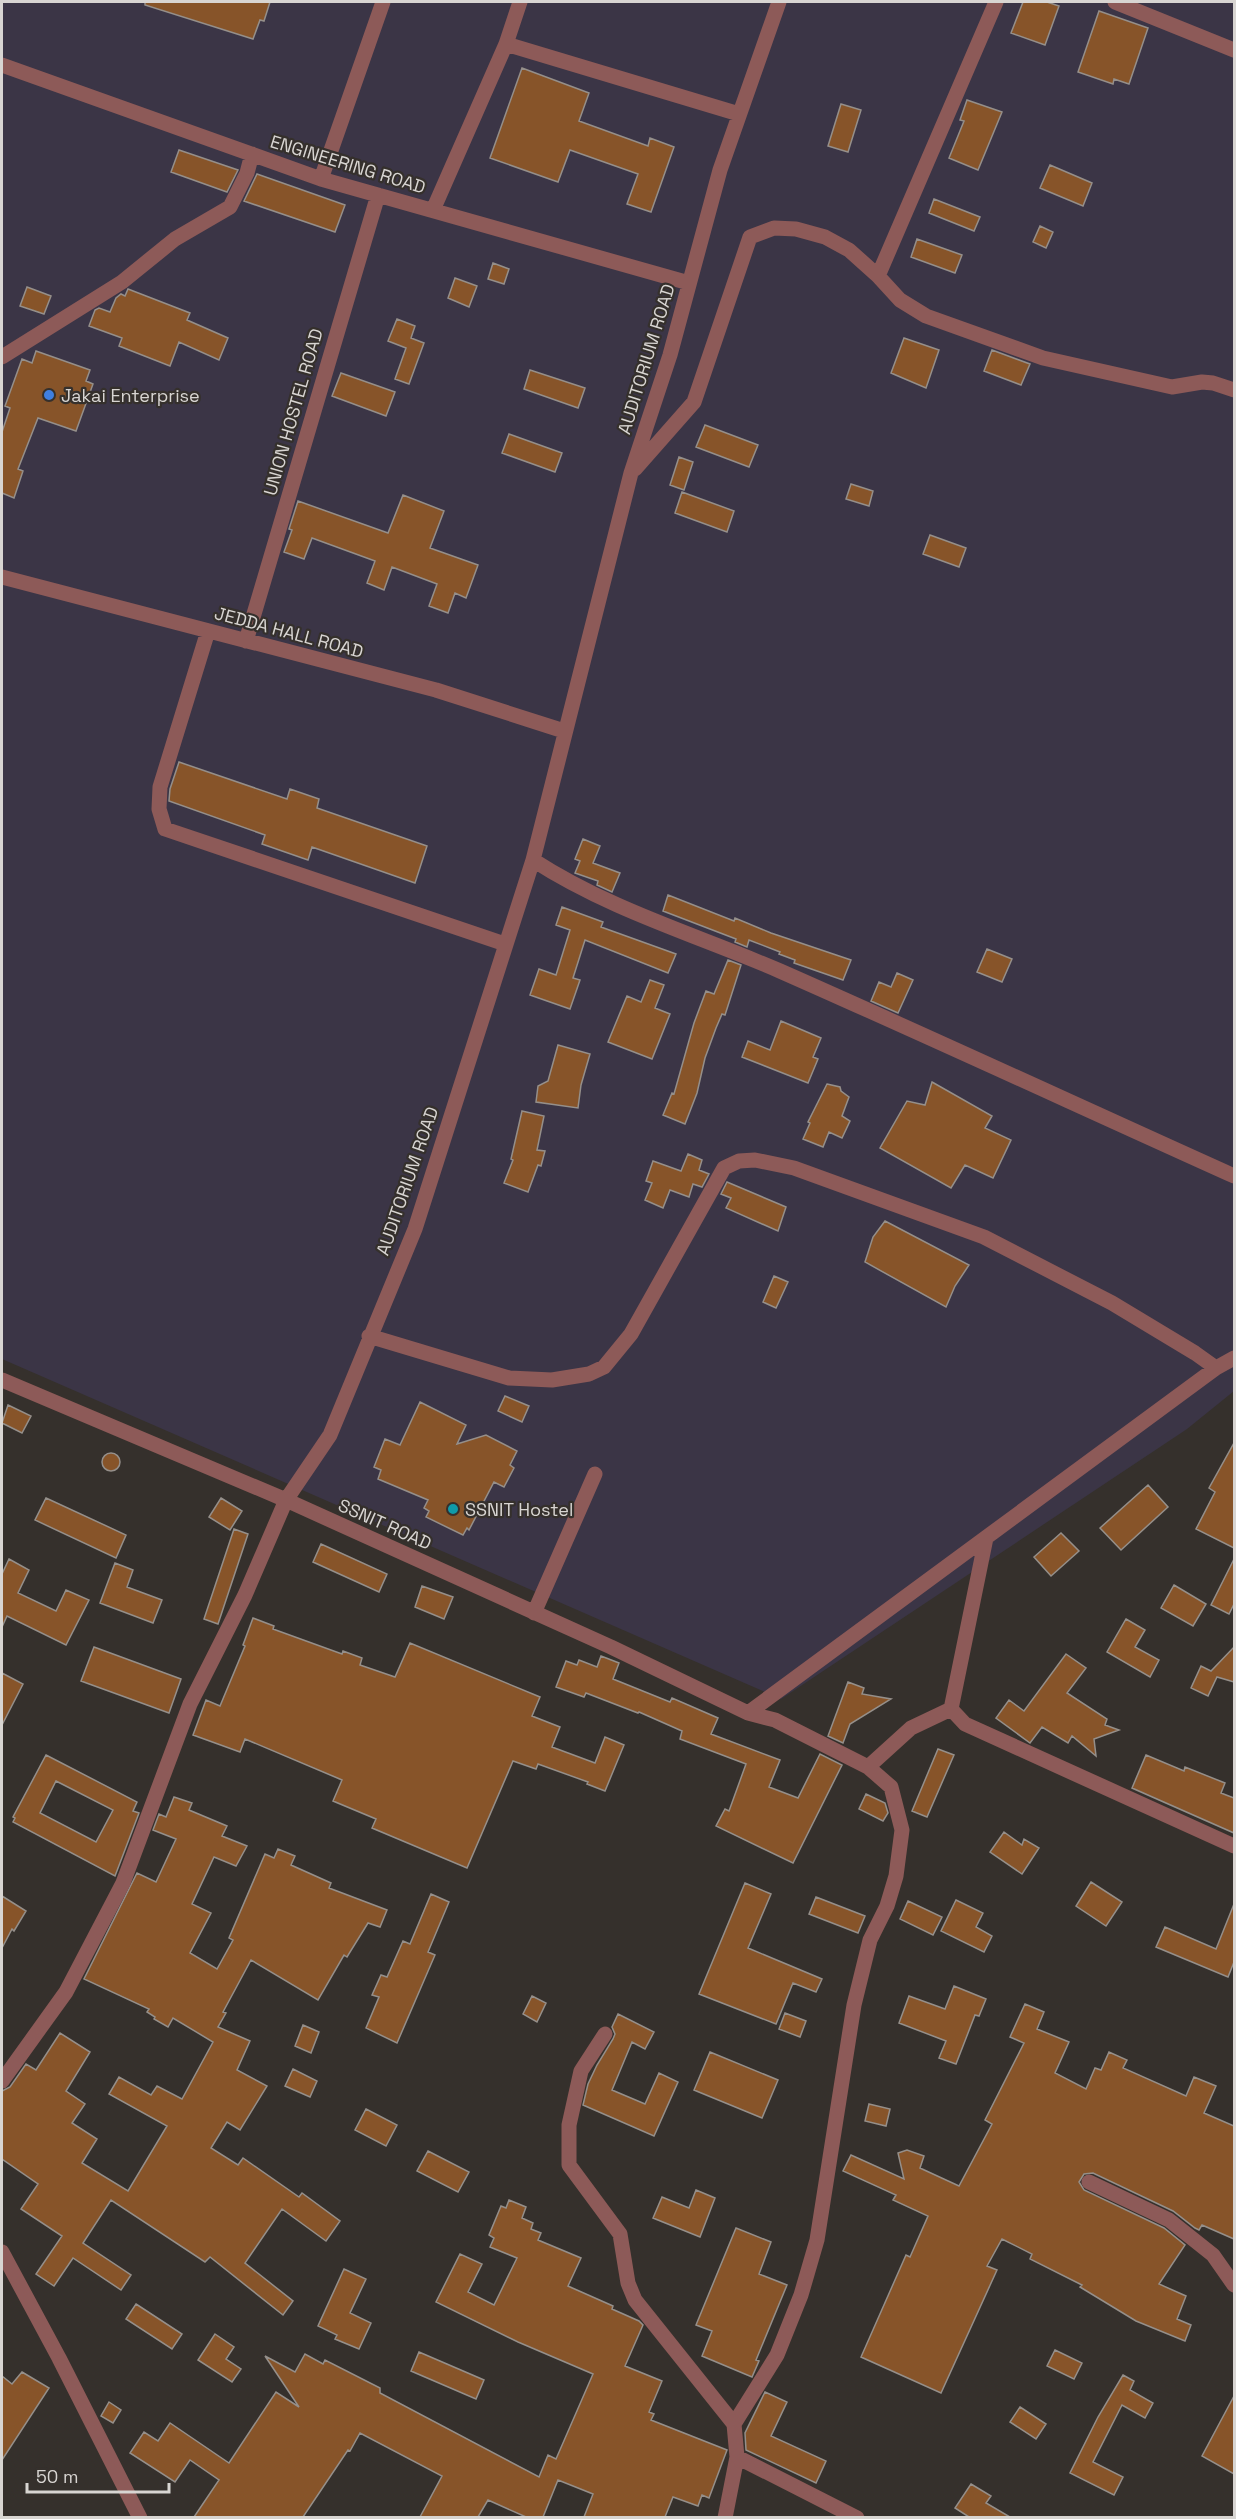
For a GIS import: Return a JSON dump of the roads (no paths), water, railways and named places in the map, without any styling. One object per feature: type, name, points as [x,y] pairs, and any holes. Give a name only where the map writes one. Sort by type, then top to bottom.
[{"type":"street","points":[[321,179],[383,2]]},
{"type":"street","points":[[433,210],[506,44],[520,2]]},
{"type":"street","name":"AUDITORIUM ROAD","points":[[2,2082],[66,1992],[123,1883],[190,1704],[244,1595],[286,1500],[330,1435],[415,1229],[533,861],[631,473],[670,355],[720,170],[779,2]]},
{"type":"street","points":[[878,276],[996,2]]},
{"type":"street","points":[[1115,2],[1234,50]]},
{"type":"street","points":[[506,44],[739,114]]},
{"type":"street","name":"ENGINEERING ROAD","points":[[2,65],[321,179],[689,283]]},
{"type":"street","points":[[2,357],[122,282],[175,238],[230,207],[247,173],[252,154]]},
{"type":"street","name":"UNION HOSTEL ROAD","points":[[246,641],[378,195]]},
{"type":"street","points":[[631,473],[694,402],[750,237],[774,228],[796,229],[825,237],[849,250],[900,300],[926,316],[1043,358],[1172,387],[1202,382],[1234,390]]},
{"type":"street","name":"JEDDA HALL ROAD","points":[[2,577],[436,690],[564,731]]},
{"type":"street","points":[[208,631],[160,787],[159,809],[165,829],[505,944]]},
{"type":"street","points":[[533,861],[586,891],[628,910],[829,993],[1234,1176]]},
{"type":"street","points":[[369,1336],[509,1378],[552,1380],[589,1374],[604,1367],[631,1334],[724,1168],[739,1161],[755,1160],[794,1168],[856,1189],[984,1238],[1112,1303],[1216,1368]]},
{"type":"street","points":[[748,1713],[1216,1368],[1234,1358]]},
{"type":"street","name":"SSNIT ROAD","points":[[2,1380],[286,1500],[748,1713],[775,1720],[868,1767],[891,1787],[902,1830],[896,1876],[887,1906],[870,1940],[855,2005],[817,2240],[801,2295],[777,2355],[734,2424]]},
{"type":"street","points":[[534,1613],[595,1474]]},
{"type":"street","points":[[951,1709],[986,1538]]},
{"type":"street","points":[[868,1767],[911,1728],[951,1709]]},
{"type":"street","points":[[951,1709],[965,1724],[1234,1846]]},
{"type":"street","points":[[605,2034],[581,2071],[569,2125],[569,2165],[620,2234],[628,2283],[635,2300],[734,2424],[737,2457],[725,2517]]},
{"type":"street","points":[[1089,2182],[1169,2220],[1213,2254],[1234,2285]]},
{"type":"street","points":[[2,2252],[140,2517]]},
{"type":"street","points":[[737,2457],[857,2517]]},
{"type":"place","name":"Jakai Enterprise","points":[[49,395]]},
{"type":"place","name":"SSNIT Hostel","points":[[453,1509]]}]
